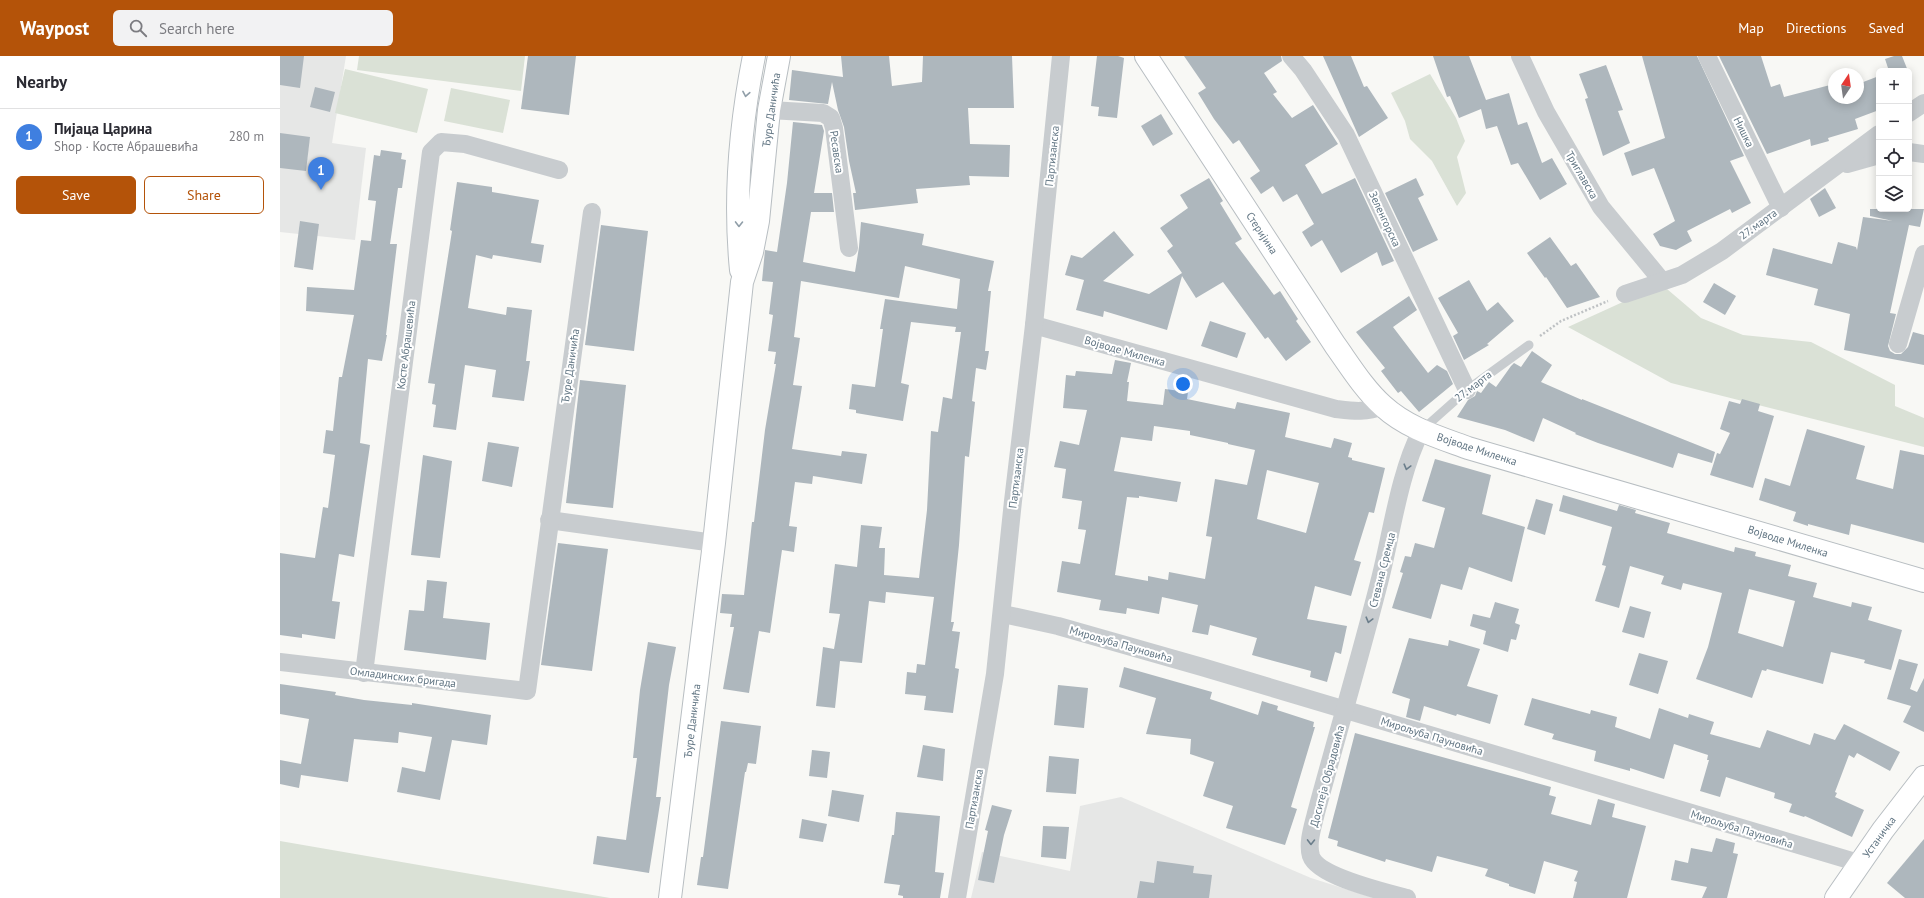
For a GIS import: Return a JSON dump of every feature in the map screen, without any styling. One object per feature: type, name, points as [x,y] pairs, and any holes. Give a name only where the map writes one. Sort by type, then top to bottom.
[{"type":"street","name":"Ђуре Даничића","points":[[670,898],[714,543],[742,282],[739,248],[739,172],[746,97],[754,56]]},
{"type":"street","name":"Ђуре Даничића","points":[[742,282],[752,252],[758,221],[769,110],[779,56]]},
{"type":"street","name":"Партизанска","points":[[957,898],[995,674],[1003,614],[1013,501],[1034,325],[1061,56]]},
{"type":"street","name":"Стеријина","points":[[1146,56],[1335,345],[1363,384],[1382,406]]},
{"type":"street","name":"Зеленгорска","points":[[1291,56],[1311,82],[1346,135],[1467,390]]},
{"type":"street","name":"Триглавска","points":[[1520,56],[1546,112],[1601,207],[1662,282]]},
{"type":"street","name":"Нишка","points":[[1708,56],[1781,208]]},
{"type":"street","points":[[1912,111],[1924,103]]},
{"type":"street","name":"Ресавска","points":[[769,110],[823,113],[831,118],[834,128],[848,248]]},
{"type":"street","name":"27. марта","points":[[1625,294],[1682,275],[1722,251],[1837,167],[1876,136]]},
{"type":"street","name":"Косте Абрашевића","points":[[364,673],[431,152],[440,142],[465,144],[559,170]]},
{"type":"street","points":[[1912,152],[1924,154]]},
{"type":"street","points":[[1837,167],[1876,156]]},
{"type":"street","name":"Ђуре Даничића","points":[[526,691],[592,212]]},
{"type":"street","points":[[1898,344],[1924,254]]},
{"type":"street","name":"Војводе Миленка","points":[[1034,325],[1336,409],[1360,412],[1371,411],[1382,406],[1421,431],[1468,448],[1924,582]]},
{"type":"street","name":"Стевана Сремца","points":[[1345,710],[1380,578],[1407,466],[1421,431]]},
{"type":"street","points":[[549,520],[714,543]]},
{"type":"street","name":"Мирољуба Пауновића","points":[[1003,614],[1058,626],[1860,863]]},
{"type":"street","name":"Омладинских бригада","points":[[280,662],[526,691]]},
{"type":"street","name":"Доситеја Обрадовића","points":[[1345,710],[1310,838],[1311,856],[1318,867],[1342,878],[1407,898]]},
{"type":"street","name":"Устаничка","points":[[1836,898],[1924,777]]},
{"type":"lane","name":"27. марта","points":[[1421,431],[1467,390],[1528,345]]},
{"type":"path","points":[[1528,345],[1561,321],[1625,294]]},
{"type":"shaded area","points":[[280,56],[346,56],[332,143],[366,148],[355,240],[280,232]]},
{"type":"shaded area","points":[[359,56],[525,56],[521,91],[357,70]]},
{"type":"shaded area","points":[[345,69],[428,89],[417,133],[335,113]]},
{"type":"shaded area","points":[[1430,74],[1456,118],[1465,141],[1457,157],[1466,193],[1457,206],[1432,161],[1410,139],[1405,121],[1391,93]]},
{"type":"shaded area","points":[[451,88],[510,100],[503,133],[444,121]]},
{"type":"shaded area","points":[[1667,289],[1701,318],[1743,335],[1811,342],[1895,385],[1895,406],[1924,418],[1924,447],[1671,383],[1568,327],[1625,301]]},
{"type":"shaded area","points":[[1121,797],[1311,878],[1374,898],[971,898],[982,852],[1070,871],[1080,806]]},
{"type":"shaded area","points":[[280,841],[610,898],[280,898]]},
{"type":"building","points":[[280,56],[304,56],[300,88],[280,85]]},
{"type":"building","points":[[528,56],[576,56],[569,115],[521,109]]},
{"type":"building","points":[[841,56],[889,56],[892,86],[922,82],[923,56],[1012,56],[1014,108],[968,108],[970,144],[1010,145],[1009,177],[969,176],[970,185],[916,189],[918,203],[855,210],[853,193],[856,193],[844,127],[838,110],[832,82],[828,104],[789,100],[792,70],[843,77]]},
{"type":"building","points":[[1097,56],[1118,56],[1124,58],[1117,118],[1098,116],[1099,107],[1091,106]]},
{"type":"building","points":[[1184,56],[1281,56],[1282,61],[1264,73],[1277,92],[1273,94],[1292,118],[1313,105],[1338,144],[1305,165],[1322,194],[1355,178],[1394,261],[1382,266],[1377,252],[1341,273],[1322,240],[1311,247],[1302,232],[1314,224],[1297,194],[1283,202],[1273,186],[1261,194],[1250,178],[1260,171],[1239,140],[1233,144],[1214,119],[1198,93],[1206,88]]},
{"type":"building","points":[[1323,56],[1351,56],[1364,87],[1367,86],[1388,118],[1359,137]]},
{"type":"building","points":[[1433,56],[1469,56],[1486,100],[1509,93],[1518,125],[1527,122],[1542,163],[1552,158],[1567,184],[1540,200],[1518,163],[1511,165],[1497,126],[1486,129],[1481,109],[1459,118],[1450,96],[1447,97]]},
{"type":"building","points":[[1642,56],[1697,56],[1744,156],[1730,161],[1751,203],[1732,213],[1730,209],[1687,231],[1692,241],[1676,250],[1660,246],[1653,234],[1675,221],[1654,168],[1632,176],[1624,153],[1665,138]]},
{"type":"building","points":[[1719,56],[1761,56],[1771,87],[1780,84],[1784,97],[1828,86],[1828,104],[1864,104],[1864,82],[1876,77],[1876,111],[1855,119],[1858,129],[1828,138],[1829,141],[1811,146],[1810,139],[1767,154]]},
{"type":"building","points":[[1894,56],[1902,56],[1907,68],[1888,68],[1885,59]]},
{"type":"building","points":[[1606,65],[1623,110],[1618,111],[1630,143],[1603,156],[1585,99],[1588,98],[1579,74]]},
{"type":"building","points":[[315,87],[335,92],[330,112],[310,107]]},
{"type":"building","points":[[1161,114],[1173,134],[1153,146],[1141,126]]},
{"type":"building","points":[[793,122],[822,125],[824,131],[814,193],[832,193],[834,212],[811,212],[803,262],[855,272],[861,222],[924,234],[922,245],[994,261],[988,291],[991,291],[985,351],[989,351],[986,370],[976,368],[972,401],[975,402],[969,457],[965,456],[959,545],[951,622],[954,622],[952,631],[960,632],[955,668],[959,669],[953,713],[924,710],[926,696],[905,694],[907,672],[916,673],[917,664],[925,665],[934,597],[886,592],[885,603],[869,601],[862,663],[840,661],[835,708],[816,706],[823,647],[834,649],[840,614],[829,613],[835,564],[857,567],[861,525],[882,527],[879,548],[885,548],[884,575],[919,578],[927,510],[931,431],[938,432],[943,397],[952,399],[961,332],[955,332],[956,327],[911,322],[901,383],[909,385],[903,421],[856,413],[856,410],[849,409],[852,384],[875,387],[883,329],[880,329],[885,299],[957,309],[960,279],[905,266],[899,298],[801,281],[794,337],[800,338],[793,385],[802,386],[792,449],[841,456],[842,451],[867,454],[862,484],[813,476],[812,484],[795,482],[789,526],[797,527],[794,552],[782,550],[770,633],[759,631],[749,693],[723,689],[734,627],[730,627],[732,614],[720,613],[722,594],[744,595],[752,522],[754,522],[765,430],[776,364],[774,364],[776,352],[768,351],[773,315],[769,314],[773,282],[762,281],[765,250],[777,252],[787,183]]},
{"type":"building","points":[[280,133],[310,137],[306,171],[280,168]]},
{"type":"building","points":[[381,150],[402,153],[401,159],[406,160],[402,188],[398,188],[390,244],[397,244],[387,335],[382,361],[368,359],[360,443],[370,445],[354,557],[339,554],[332,601],[340,602],[335,639],[302,634],[302,638],[280,635],[280,553],[315,558],[323,507],[328,508],[335,455],[323,453],[326,430],[333,431],[339,377],[342,377],[354,315],[306,311],[307,287],[354,290],[361,240],[371,241],[376,201],[368,200],[374,155],[380,156]]},
{"type":"building","points":[[1209,178],[1223,201],[1220,203],[1242,239],[1235,243],[1274,295],[1280,291],[1298,319],[1296,321],[1311,342],[1286,361],[1268,337],[1265,339],[1223,282],[1196,298],[1182,276],[1167,330],[1104,311],[1103,317],[1076,310],[1084,280],[1065,275],[1071,255],[1082,258],[1114,231],[1134,255],[1103,281],[1149,294],[1182,273],[1167,251],[1173,246],[1160,228],[1188,208],[1180,195]]},
{"type":"building","points":[[1416,178],[1424,195],[1418,198],[1438,240],[1413,252],[1385,193]]},
{"type":"building","points":[[457,182],[492,187],[492,192],[539,200],[531,243],[544,245],[541,263],[493,255],[492,259],[476,255],[468,308],[506,315],[507,307],[532,310],[526,361],[530,361],[524,401],[492,397],[496,370],[465,365],[456,430],[433,427],[436,405],[432,404],[435,384],[428,383],[452,231],[450,230]]},
{"type":"building","points":[[1825,188],[1836,208],[1819,217],[1810,199]]},
{"type":"building","points":[[1870,209],[1876,209],[1876,212],[1912,212],[1912,209],[1924,209],[1920,227],[1909,225],[1890,313],[1896,314],[1888,346],[1890,351],[1895,354],[1901,354],[1908,347],[1913,332],[1924,335],[1924,365],[1844,350],[1850,314],[1814,305],[1818,289],[1766,275],[1773,248],[1832,264],[1838,242],[1856,247],[1857,250],[1863,217],[1893,221],[1870,216]]},
{"type":"building","points":[[300,221],[319,224],[313,270],[294,267]]},
{"type":"building","points":[[601,225],[648,231],[634,351],[585,345]]},
{"type":"building","points":[[1550,237],[1571,266],[1576,263],[1600,297],[1567,308],[1546,277],[1545,278],[1527,253]]},
{"type":"building","points":[[1469,280],[1487,311],[1498,302],[1514,321],[1487,344],[1489,345],[1464,360],[1453,336],[1458,333],[1438,298]]},
{"type":"building","points":[[1714,283],[1736,296],[1725,315],[1703,302]]},
{"type":"building","points":[[1409,296],[1417,310],[1393,327],[1428,373],[1437,365],[1447,371],[1453,384],[1419,412],[1401,391],[1398,393],[1381,371],[1385,368],[1356,332]]},
{"type":"building","points":[[1210,321],[1246,333],[1237,358],[1201,346]]},
{"type":"building","points":[[1532,351],[1552,365],[1541,382],[1582,400],[1715,452],[1712,463],[1678,453],[1673,468],[1598,443],[1575,434],[1576,433],[1543,418],[1534,442],[1505,430],[1457,417],[1468,400],[1475,396],[1477,391],[1481,393],[1489,382],[1496,387],[1514,363],[1521,367]]},
{"type":"building","points":[[1115,360],[1131,363],[1127,382],[1129,382],[1127,401],[1163,405],[1165,389],[1188,392],[1187,399],[1235,409],[1237,402],[1290,413],[1285,437],[1331,448],[1334,438],[1352,443],[1348,457],[1352,458],[1352,460],[1385,468],[1374,513],[1369,512],[1354,560],[1361,562],[1351,596],[1315,586],[1307,619],[1347,626],[1341,654],[1335,652],[1327,682],[1310,677],[1311,671],[1252,655],[1257,638],[1210,625],[1208,635],[1192,632],[1198,605],[1162,597],[1159,614],[1127,608],[1126,614],[1099,610],[1101,600],[1057,592],[1062,561],[1080,564],[1086,530],[1078,529],[1082,501],[1062,498],[1066,469],[1054,467],[1060,441],[1079,445],[1087,410],[1063,408],[1066,375],[1075,376],[1076,371],[1112,374]],"holes":[[[1154,426],[1190,431],[1190,435],[1255,450],[1247,485],[1215,479],[1206,536],[1212,537],[1205,579],[1169,572],[1168,580],[1148,576],[1148,581],[1115,575],[1127,497],[1139,498],[1139,496],[1177,502],[1181,482],[1114,471],[1121,437],[1152,441]],[[1267,470],[1319,483],[1306,533],[1257,519]]]},
{"type":"building","points":[[580,380],[626,385],[613,508],[566,503]]},
{"type":"building","points":[[1742,399],[1760,404],[1758,411],[1774,416],[1753,488],[1710,475],[1717,453],[1720,454],[1730,433],[1720,429],[1729,401],[1740,404]]},
{"type":"building","points":[[1807,429],[1865,446],[1856,479],[1893,489],[1900,450],[1924,455],[1924,543],[1851,524],[1849,535],[1808,524],[1808,526],[1793,521],[1796,512],[1759,500],[1765,478],[1790,486]]},
{"type":"building","points":[[488,442],[519,447],[512,487],[482,481]]},
{"type":"building","points":[[423,455],[452,461],[440,558],[411,555]]},
{"type":"building","points":[[1435,459],[1491,475],[1482,514],[1525,527],[1512,582],[1469,567],[1462,590],[1441,584],[1431,619],[1392,608],[1403,573],[1400,572],[1405,556],[1411,557],[1415,543],[1434,548],[1445,508],[1422,501]]},
{"type":"building","points":[[1563,495],[1617,511],[1619,505],[1636,510],[1635,513],[1670,523],[1667,533],[1734,552],[1735,547],[1756,552],[1755,556],[1791,565],[1788,576],[1817,583],[1813,597],[1851,607],[1852,602],[1872,607],[1868,620],[1902,630],[1891,670],[1864,663],[1865,660],[1831,652],[1823,684],[1767,669],[1766,671],[1762,670],[1752,698],[1696,679],[1708,647],[1722,593],[1683,583],[1681,590],[1661,584],[1664,576],[1630,566],[1619,608],[1595,601],[1606,566],[1602,565],[1612,527],[1559,511]],"holes":[[[1749,589],[1795,601],[1783,647],[1738,633]]]},
{"type":"building","points":[[1536,499],[1553,504],[1545,535],[1527,529]]},
{"type":"building","points":[[558,543],[608,549],[592,671],[541,665]]},
{"type":"building","points":[[427,580],[447,582],[443,618],[490,623],[486,660],[404,650],[409,610],[424,611]]},
{"type":"building","points":[[1495,602],[1519,609],[1515,623],[1520,625],[1516,640],[1511,639],[1508,652],[1483,644],[1486,631],[1470,626],[1473,614],[1490,618]]},
{"type":"building","points":[[1630,606],[1651,612],[1644,638],[1622,632]]},
{"type":"building","points":[[1409,638],[1448,646],[1449,640],[1480,649],[1467,686],[1498,695],[1490,724],[1457,714],[1456,716],[1424,706],[1420,721],[1406,717],[1410,699],[1392,693]]},
{"type":"building","points":[[648,642],[676,647],[669,685],[656,797],[661,797],[649,873],[593,864],[597,836],[626,840],[637,758],[633,758],[640,690]]},
{"type":"building","points":[[1639,653],[1668,661],[1658,694],[1629,685]]},
{"type":"building","points":[[1899,659],[1918,664],[1910,689],[1917,692],[1924,678],[1924,732],[1903,722],[1911,706],[1887,699]]},
{"type":"building","points":[[1124,667],[1212,692],[1210,699],[1258,715],[1262,701],[1278,706],[1277,710],[1314,722],[1313,727],[1315,727],[1291,807],[1297,809],[1285,845],[1226,828],[1233,806],[1203,796],[1214,762],[1190,754],[1191,739],[1146,734],[1156,698],[1119,687]]},
{"type":"building","points":[[280,684],[336,692],[335,695],[364,700],[412,705],[412,703],[491,715],[487,745],[452,740],[440,800],[397,792],[402,767],[425,772],[432,737],[399,732],[398,743],[354,739],[348,782],[301,775],[299,788],[280,784],[280,760],[301,764],[309,719],[280,714]]},
{"type":"building","points":[[1058,685],[1088,688],[1084,728],[1054,725]]},
{"type":"building","points":[[1532,698],[1590,714],[1591,710],[1617,717],[1615,727],[1650,739],[1659,708],[1688,718],[1689,714],[1714,722],[1710,734],[1760,748],[1767,730],[1810,745],[1814,733],[1835,740],[1844,724],[1900,752],[1890,771],[1857,753],[1854,758],[1849,755],[1835,792],[1837,793],[1835,797],[1864,810],[1852,837],[1805,816],[1804,817],[1789,812],[1792,804],[1774,798],[1775,793],[1726,777],[1720,797],[1700,791],[1709,760],[1707,760],[1708,755],[1674,744],[1664,779],[1630,768],[1630,771],[1594,761],[1596,751],[1552,739],[1554,734],[1524,725]]},
{"type":"building","points":[[721,721],[761,726],[756,764],[748,763],[745,772],[728,889],[697,885],[701,857],[703,857]]},
{"type":"building","points":[[1355,733],[1551,787],[1549,795],[1556,797],[1551,814],[1591,825],[1598,799],[1615,804],[1612,817],[1646,826],[1627,898],[1573,898],[1577,882],[1574,881],[1578,871],[1544,861],[1535,894],[1509,886],[1509,884],[1485,876],[1488,869],[1437,856],[1432,872],[1386,859],[1385,862],[1337,846],[1338,841],[1328,838]]},
{"type":"building","points":[[923,745],[945,749],[943,781],[917,777]]},
{"type":"building","points":[[812,750],[830,752],[827,778],[809,776]]},
{"type":"building","points":[[1049,756],[1079,759],[1076,794],[1046,792]]},
{"type":"building","points":[[832,790],[864,795],[859,822],[828,816]]},
{"type":"building","points":[[992,805],[1012,810],[1004,835],[994,883],[978,880],[988,831],[985,830]]},
{"type":"building","points":[[896,812],[940,816],[935,872],[944,873],[940,898],[903,898],[903,896],[898,895],[900,885],[884,883],[892,835],[894,835]]},
{"type":"building","points":[[802,819],[827,824],[823,842],[799,838]]},
{"type":"building","points":[[1043,826],[1069,827],[1066,859],[1041,857]]},
{"type":"building","points":[[1716,838],[1735,843],[1733,853],[1738,854],[1727,898],[1702,898],[1707,887],[1671,880],[1675,860],[1688,863],[1691,848],[1712,852]]},
{"type":"building","points":[[1924,839],[1924,898],[1905,898],[1887,883]]},
{"type":"building","points":[[1157,861],[1194,866],[1193,873],[1212,875],[1209,898],[1137,898],[1140,881],[1154,883]]},
{"type":"place","name":"Пијаца Царина","points":[[321,190]]}]
